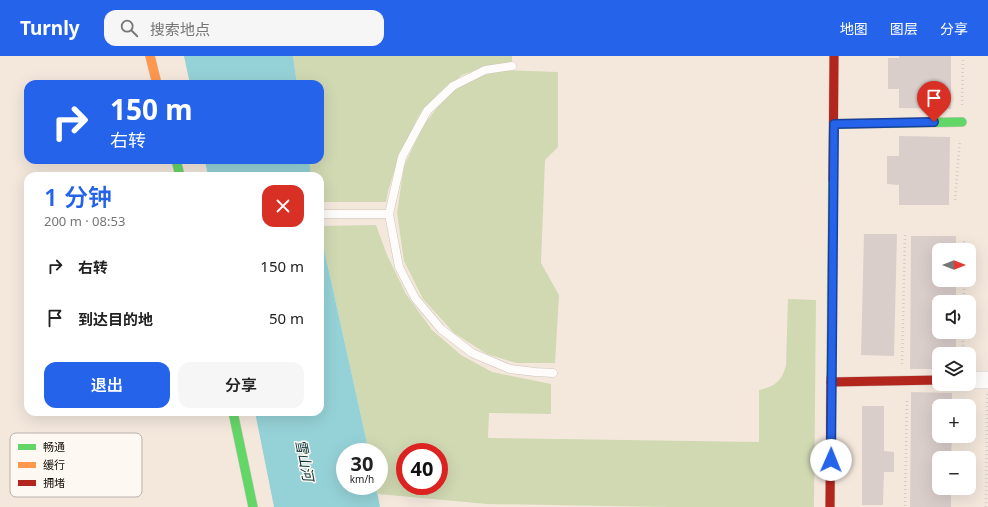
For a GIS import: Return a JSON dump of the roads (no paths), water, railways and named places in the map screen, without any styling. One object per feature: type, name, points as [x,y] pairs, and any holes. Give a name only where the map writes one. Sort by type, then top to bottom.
[{"type":"street","points":[[150,56],[156,80]]},
{"type":"street","points":[[830,507],[834,56]]},
{"type":"street","points":[[834,124],[962,122]]},
{"type":"street","points":[[831,382],[932,380]]},
{"type":"street","points":[[976,380],[988,380]]},
{"type":"street","points":[[233,416],[253,507]]},
{"type":"lane","points":[[512,66],[485,70],[453,86],[427,111],[402,157],[389,214],[399,267],[415,298],[440,329],[472,353],[510,369],[553,373]]},
{"type":"lane","points":[[324,214],[389,214]]},
{"type":"water","points":[[184,56],[293,56],[296,80],[189,80]]},
{"type":"water","points":[[206,164],[310,164],[310,172],[207,172]]},
{"type":"water","name":"雪山河","points":[[324,249],[367,443],[336,443],[336,495],[378,495],[380,507],[274,507],[256,416],[324,416]]}]
